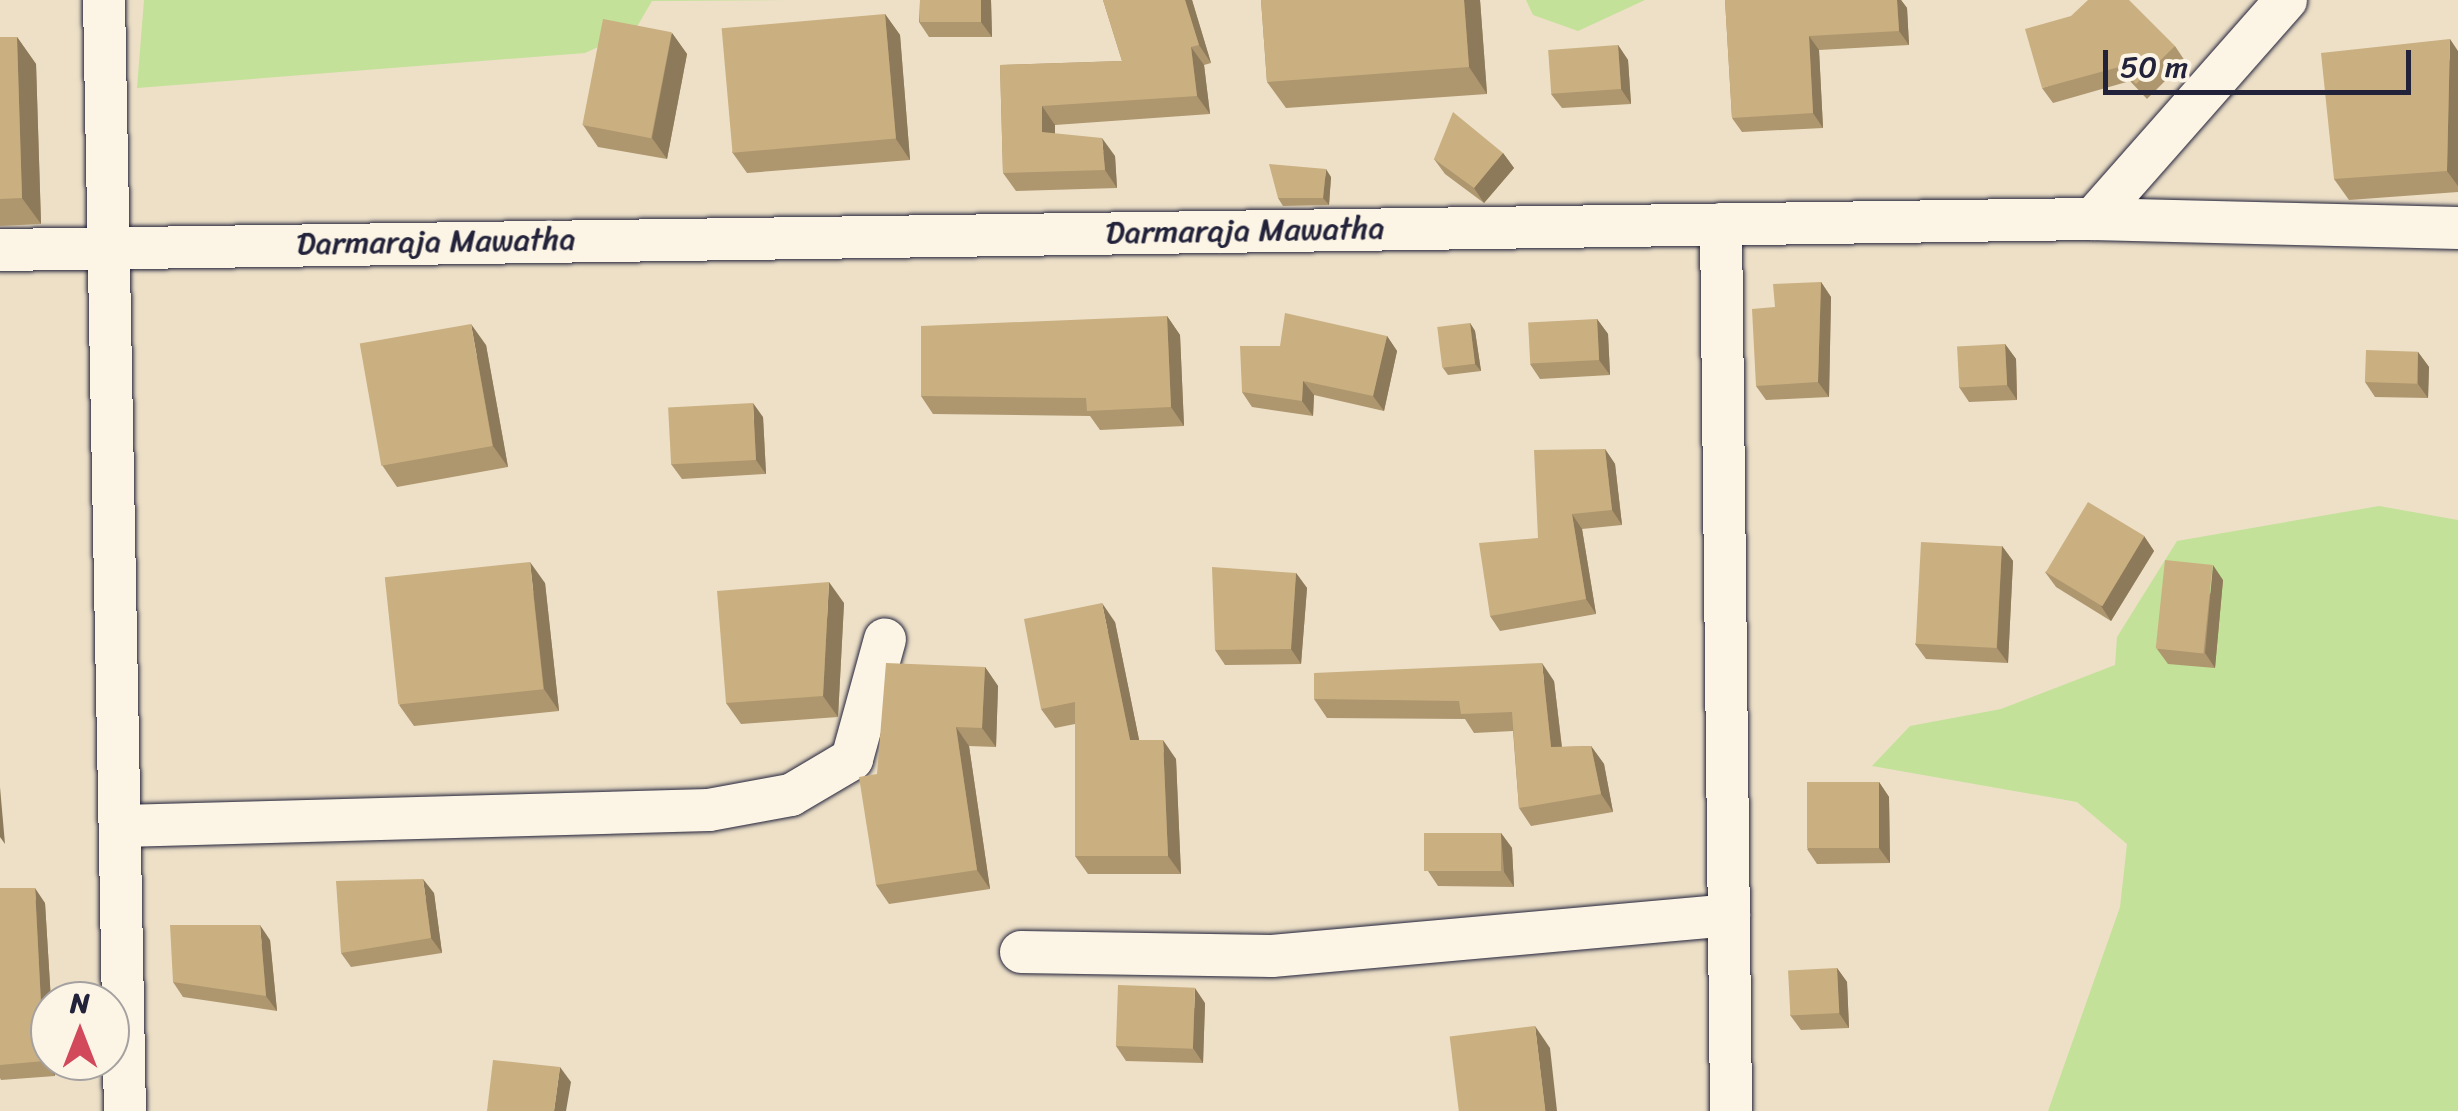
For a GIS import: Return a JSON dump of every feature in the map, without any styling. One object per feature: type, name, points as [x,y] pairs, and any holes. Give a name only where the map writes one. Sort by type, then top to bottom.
[{"type":"street","points":[[104,0],[125,1111]]},
{"type":"street","points":[[2094,218],[2286,0]]},
{"type":"street","name":"Darmaraja Mawatha","points":[[0,250],[2094,218],[2458,228]]},
{"type":"street","points":[[1722,224],[1731,1111]]},
{"type":"street","points":[[122,826],[709,810],[791,795],[852,759],[886,639]]},
{"type":"street","points":[[1022,952],[1272,956],[1729,914]]},
{"type":"green space","points":[[144,0],[786,0],[652,1],[635,30],[585,53],[137,88]]},
{"type":"green space","points":[[1526,0],[1645,0],[1578,31],[1533,15]]},
{"type":"green space","points":[[2379,506],[2458,520],[2458,1111],[2048,1111],[2120,907],[2127,844],[2077,802],[1872,766],[1910,726],[2001,709],[2115,665],[2117,637],[2177,541]]},
{"type":"building","points":[[920,0],[981,0],[981,22],[920,22]]},
{"type":"building","points":[[1103,0],[1185,0],[1199,45],[1191,47],[1197,96],[1042,106],[1042,132],[1102,138],[1105,170],[1003,173],[1000,65],[1122,61]]},
{"type":"building","points":[[1261,0],[1464,0],[1469,67],[1267,82]]},
{"type":"building","points":[[1725,0],[1897,0],[1899,31],[1809,36],[1813,113],[1732,118]]},
{"type":"building","points":[[2088,0],[2129,0],[2175,46],[2136,84],[2119,67],[2042,88],[2025,29],[2071,16]]},
{"type":"building","points":[[885,14],[896,139],[733,153],[722,28]]},
{"type":"building","points":[[603,19],[672,32],[651,138],[582,125]]},
{"type":"building","points":[[0,37],[17,37],[22,198],[0,199]]},
{"type":"building","points":[[2450,39],[2447,171],[2334,179],[2321,53]]},
{"type":"building","points":[[1618,45],[1621,89],[1551,94],[1548,50]]},
{"type":"building","points":[[1453,112],[1503,153],[1474,188],[1434,159]]},
{"type":"building","points":[[1269,164],[1326,169],[1323,198],[1278,198]]},
{"type":"building","points":[[1821,282],[1818,382],[1756,386],[1752,309],[1775,307],[1773,284]]},
{"type":"building","points":[[1285,313],[1387,336],[1373,396],[1303,381],[1302,401],[1242,392],[1240,346],[1280,346]]},
{"type":"building","points":[[1167,316],[1171,407],[1087,411],[1086,398],[921,396],[921,326]]},
{"type":"building","points":[[1597,319],[1599,360],[1530,364],[1528,323]]},
{"type":"building","points":[[1470,323],[1475,364],[1442,368],[1437,327]]},
{"type":"building","points":[[471,324],[493,446],[381,466],[360,344]]},
{"type":"building","points":[[2005,344],[2007,385],[1959,387],[1957,347]]},
{"type":"building","points":[[2366,350],[2418,352],[2417,384],[2365,382]]},
{"type":"building","points":[[753,403],[756,460],[671,464],[668,407]]},
{"type":"building","points":[[1605,449],[1612,510],[1572,514],[1586,599],[1490,616],[1479,543],[1538,538],[1534,450]]},
{"type":"building","points":[[2088,502],[2145,536],[2102,606],[2046,572]]},
{"type":"building","points":[[1921,542],[2002,546],[1997,648],[1916,644]]},
{"type":"building","points":[[2165,560],[2213,565],[2203,654],[2156,649]]},
{"type":"building","points":[[530,562],[543,689],[398,705],[385,577]]},
{"type":"building","points":[[1212,567],[1296,573],[1291,649],[1215,650]]},
{"type":"building","points":[[829,582],[823,696],[726,703],[717,591]]},
{"type":"building","points":[[1102,603],[1130,740],[1163,740],[1168,856],[1075,856],[1075,702],[1041,709],[1024,619]]},
{"type":"building","points":[[886,663],[985,667],[982,728],[956,727],[977,870],[876,885],[859,777],[877,774]]},
{"type":"building","points":[[1542,663],[1551,747],[1591,746],[1601,794],[1519,808],[1512,712],[1461,714],[1459,701],[1314,699],[1314,673]]},
{"type":"building","points":[[1807,782],[1879,782],[1879,848],[1807,848]]},
{"type":"building","points":[[1424,833],[1501,833],[1501,871],[1424,871]]},
{"type":"building","points":[[423,879],[431,938],[341,953],[336,881]]},
{"type":"building","points":[[0,888],[35,888],[40,981],[30,981],[30,1062],[0,1065]]},
{"type":"building","points":[[170,925],[260,925],[266,996],[173,982]]},
{"type":"building","points":[[1837,968],[1839,1013],[1790,1016],[1788,971]]},
{"type":"building","points":[[1118,985],[1195,988],[1193,1049],[1116,1046]]},
{"type":"building","points":[[1535,1026],[1545,1111],[1459,1111],[1450,1036]]},
{"type":"building","points":[[493,1060],[560,1067],[554,1111],[487,1111]]}]
